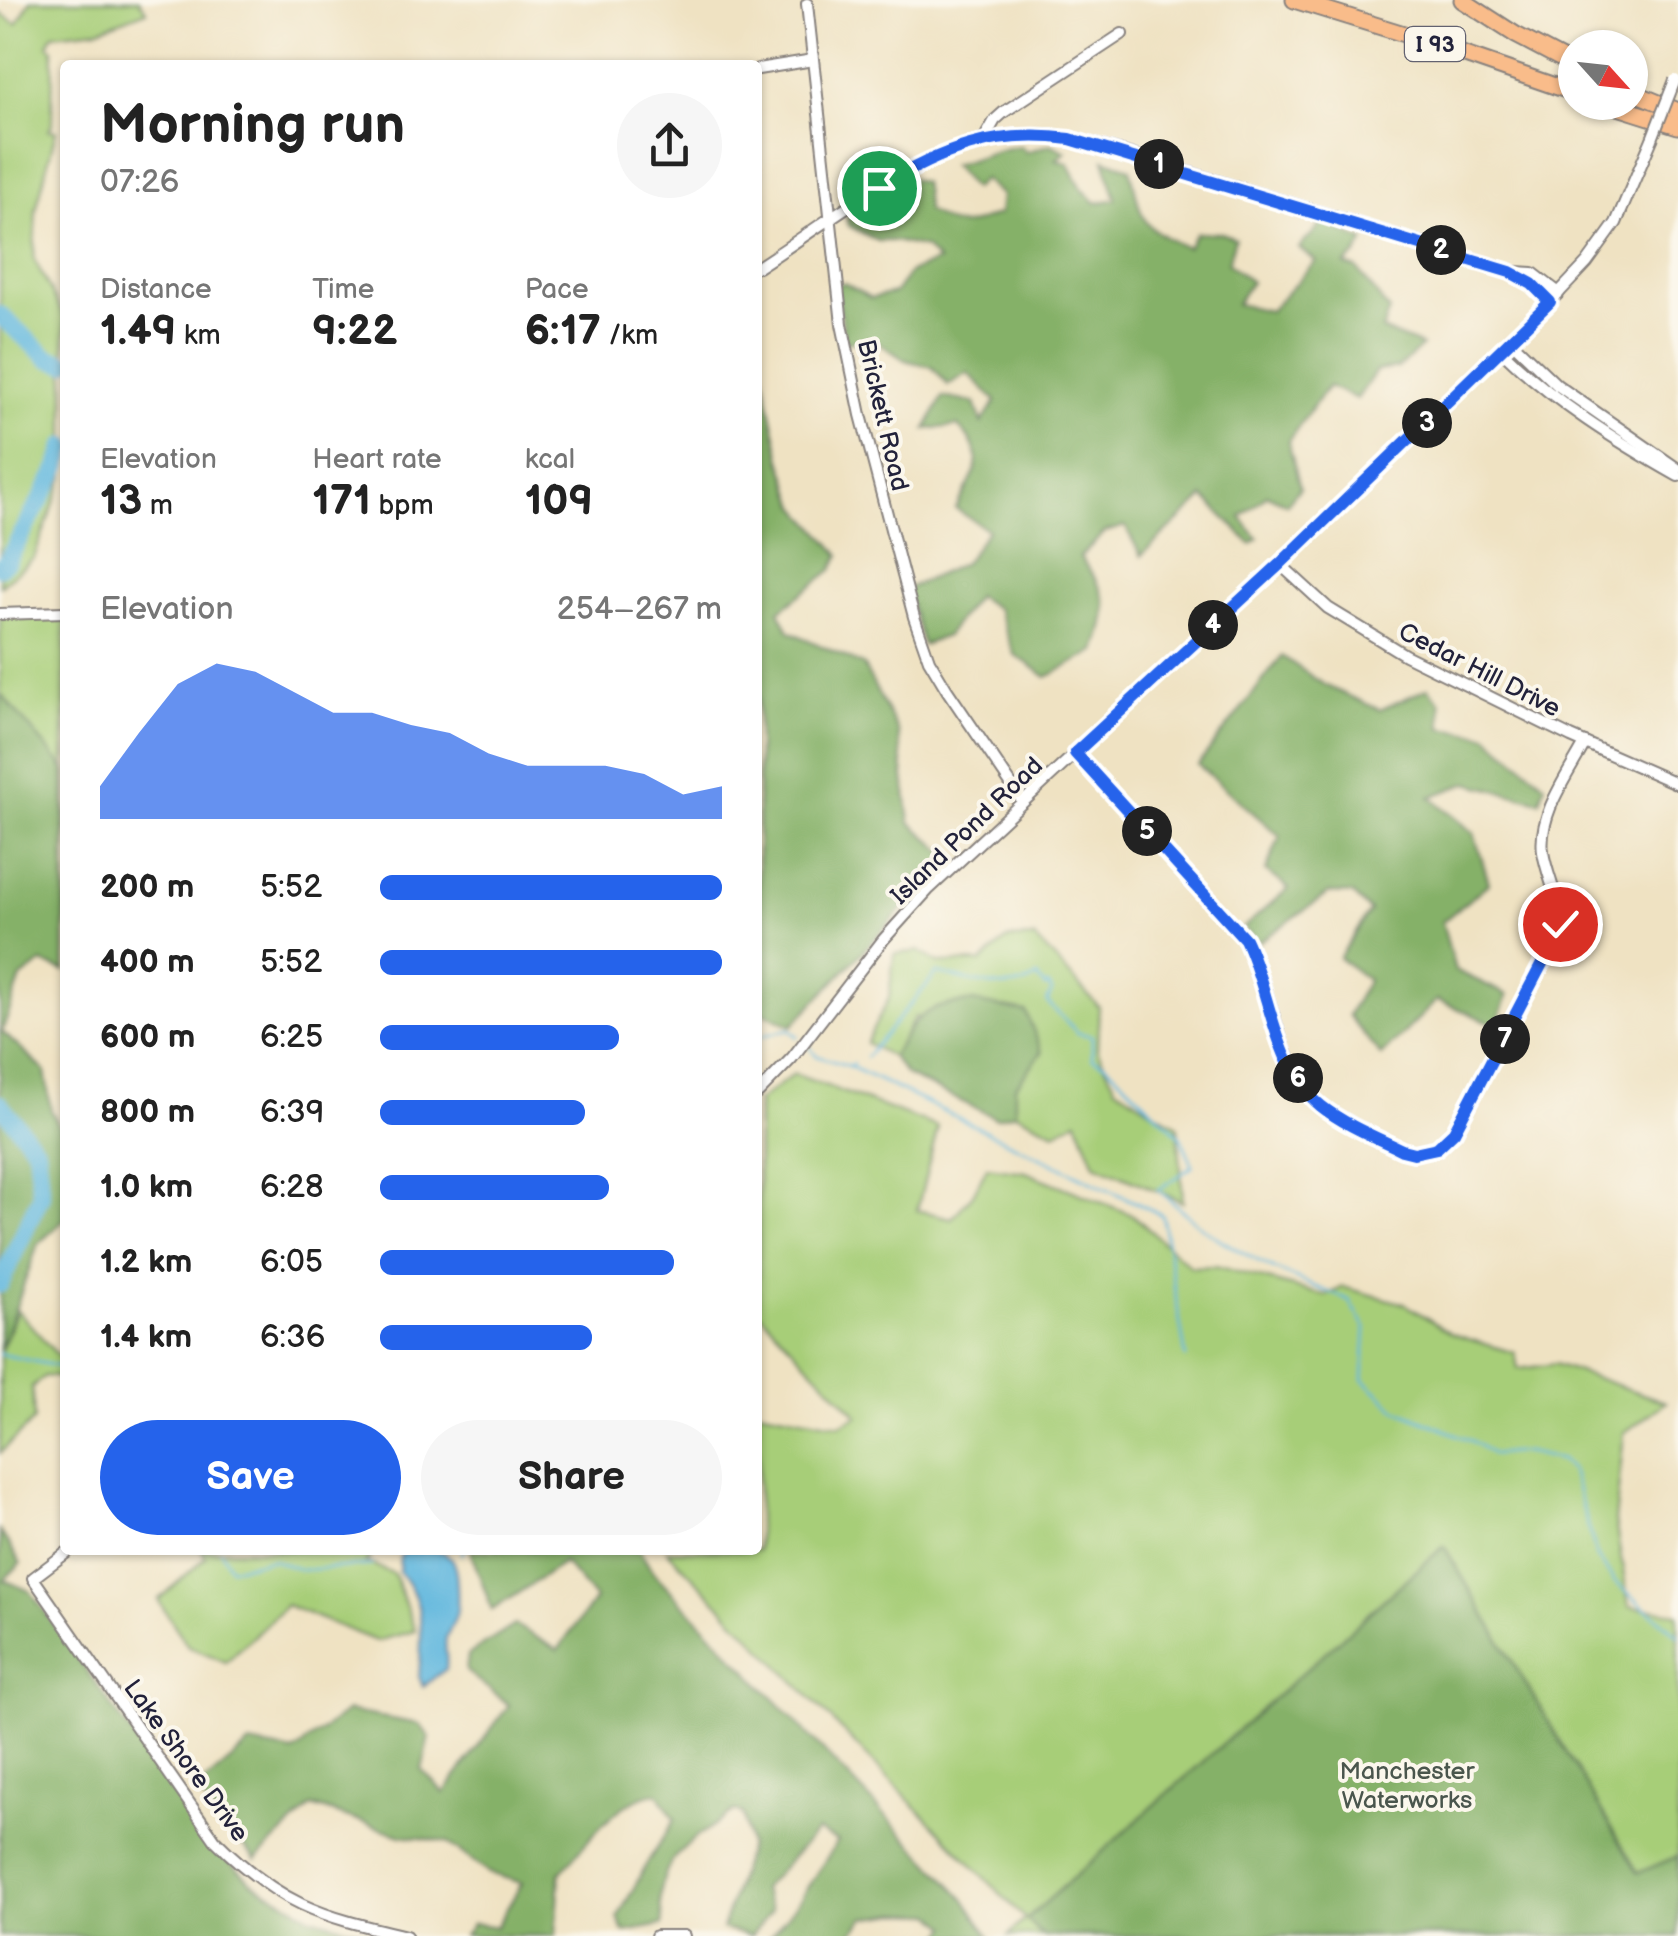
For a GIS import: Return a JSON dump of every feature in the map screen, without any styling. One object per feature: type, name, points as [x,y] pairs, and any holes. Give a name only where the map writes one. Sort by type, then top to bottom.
[{"type":"highway","name":"I 93","points":[[1294,0],[1558,87]]},
{"type":"highway","points":[[1462,0],[1558,57]]},
{"type":"highway","points":[[1648,98],[1678,111]]},
{"type":"highway","points":[[1648,117],[1678,126]]},
{"type":"street","name":"Brickett Road","points":[[807,4],[836,289],[853,380],[920,639],[947,690],[1024,802]]},
{"type":"street","points":[[984,141],[1004,112],[1122,34]]},
{"type":"street","points":[[762,68],[812,60]]},
{"type":"street","name":"Island Pond Road","points":[[762,1089],[792,1058],[906,914],[954,864],[1280,564],[1502,351],[1587,263],[1616,223],[1677,76]]},
{"type":"street","points":[[762,264],[919,164],[954,148],[984,141],[1047,137],[1092,144],[1510,272],[1532,284],[1550,302]]},
{"type":"street","points":[[1510,272],[1533,274],[1559,293]]},
{"type":"street","points":[[1511,341],[1557,386],[1678,472]]},
{"type":"street","points":[[1502,351],[1559,401],[1612,438],[1678,472]]},
{"type":"street","name":"Cedar Hill Drive","points":[[1280,564],[1347,621],[1405,654],[1584,743],[1678,784]]},
{"type":"street","points":[[0,614],[60,612]]},
{"type":"street","points":[[1075,753],[1245,939],[1284,1048],[1305,1089],[1341,1118],[1414,1153],[1437,1148],[1462,1122],[1557,935],[1560,912],[1544,856],[1543,834],[1549,812],[1584,743]]},
{"type":"street","name":"Lake Shore Drive","points":[[63,1555],[33,1578],[194,1812],[231,1856],[267,1886],[308,1909],[406,1936]]},
{"type":"street","points":[[656,1936],[684,1936]]},
{"type":"green space","points":[[31,0],[139,0],[147,11],[99,29],[53,34],[48,45],[53,49],[49,130],[56,131],[36,210],[34,259],[60,308],[60,488],[34,558],[0,586],[0,13],[17,24]]},
{"type":"green space","points":[[1051,144],[1066,152],[1056,160],[1068,163],[1083,190],[1096,203],[1116,199],[1104,159],[1130,168],[1140,210],[1158,233],[1187,248],[1196,233],[1222,233],[1235,238],[1228,263],[1251,282],[1236,304],[1270,311],[1316,261],[1299,248],[1323,222],[1364,241],[1345,265],[1357,269],[1389,311],[1382,330],[1422,346],[1398,368],[1376,371],[1357,399],[1328,386],[1288,441],[1300,488],[1287,504],[1267,495],[1241,517],[1258,539],[1251,544],[1204,497],[1141,556],[1125,526],[1105,532],[1080,557],[1105,602],[1096,651],[1047,677],[1014,654],[997,609],[977,596],[946,636],[923,645],[906,589],[964,563],[988,530],[956,509],[976,466],[977,457],[968,438],[958,426],[926,429],[943,397],[975,403],[982,423],[996,401],[968,373],[948,385],[932,367],[905,360],[872,338],[845,342],[836,284],[844,283],[871,298],[895,293],[910,272],[938,261],[925,248],[878,241],[848,225],[847,217],[908,178],[923,182],[927,211],[948,222],[963,225],[999,214],[1001,195],[983,179],[973,189],[952,165],[1012,147],[1021,146],[1026,152]]},
{"type":"green space","points":[[762,370],[781,459],[797,506],[840,555],[832,570],[779,611],[789,631],[863,665],[898,731],[910,822],[951,858],[792,1026],[762,1012]]},
{"type":"green space","points":[[60,615],[60,902],[0,919],[0,617]]},
{"type":"green space","points":[[1282,656],[1324,685],[1380,710],[1428,688],[1441,703],[1442,728],[1487,735],[1545,784],[1540,801],[1468,783],[1430,797],[1474,833],[1489,883],[1442,922],[1455,970],[1508,995],[1497,1025],[1437,1000],[1381,1056],[1348,1015],[1368,980],[1339,958],[1370,911],[1352,894],[1329,893],[1259,942],[1243,928],[1289,888],[1266,871],[1280,836],[1198,765]]},
{"type":"green space","points":[[0,693],[60,763],[60,969],[42,963],[21,978],[2,1032],[45,1071],[51,1110],[60,1127],[60,1224],[38,1244],[0,1352]]},
{"type":"green space","points":[[1035,938],[1099,1007],[1097,1049],[1116,1087],[1178,1126],[1183,1202],[1095,1164],[1077,1120],[1055,1132],[1015,1113],[1014,1087],[1042,1052],[915,1017],[892,1057],[866,1043],[889,998],[894,954],[919,951],[938,963],[982,962],[1007,939]]},
{"type":"green space","points":[[974,1002],[1026,1012],[1042,1052],[1015,1087],[1015,1113],[996,1118],[906,1075],[892,1057],[923,1015],[943,1006]]},
{"type":"green space","points":[[794,1074],[938,1127],[917,1210],[952,1218],[973,1194],[987,1167],[1026,1172],[1133,1215],[1191,1267],[1216,1266],[1326,1296],[1343,1287],[1405,1304],[1452,1334],[1515,1353],[1518,1369],[1555,1364],[1666,1402],[1624,1433],[1615,1521],[1629,1606],[1678,1613],[1678,1936],[1008,1936],[1025,1919],[672,1555],[762,1555],[762,1411],[840,1425],[858,1416],[762,1315],[762,1098]]},
{"type":"green space","points":[[17,1310],[60,1358],[60,1378],[45,1376],[32,1387],[34,1420],[0,1453],[0,1352]]},
{"type":"green space","points":[[0,1531],[21,1563],[4,1580],[30,1591],[209,1843],[253,1883],[312,1917],[380,1936],[0,1936]]},
{"type":"green space","name":"Manchester Waterworks","points":[[1444,1546],[1638,1873],[1678,1856],[1678,1936],[1044,1936],[1026,1920]]},
{"type":"green space","points":[[372,1555],[366,1562],[394,1574],[415,1631],[376,1641],[286,1605],[226,1662],[188,1646],[158,1600],[206,1557]]},
{"type":"green space","points":[[472,1555],[642,1555],[653,1572],[964,1898],[989,1936],[942,1936],[949,1926],[933,1914],[898,1913],[865,1918],[850,1936],[770,1936],[838,1841],[817,1831],[762,1889],[771,1910],[751,1936],[722,1929],[749,1846],[743,1814],[735,1811],[688,1844],[667,1869],[660,1903],[663,1925],[624,1932],[618,1917],[675,1820],[658,1793],[643,1796],[616,1813],[560,1873],[556,1936],[464,1935],[473,1923],[496,1927],[522,1883],[489,1873],[447,1842],[401,1835],[312,1806],[256,1860],[195,1791],[250,1744],[294,1752],[347,1711],[419,1724],[430,1737],[422,1770],[444,1793],[509,1705],[466,1671],[468,1655],[515,1625],[558,1650],[595,1599],[564,1563],[492,1610]]},
{"type":"water","points":[[448,1555],[456,1571],[457,1607],[446,1638],[446,1669],[423,1686],[419,1677],[419,1609],[399,1573],[400,1556]]},
{"type":"waterway","points":[[0,315],[48,358],[60,362]]},
{"type":"waterway","points":[[0,567],[7,561],[60,464]]},
{"type":"waterway","points":[[866,1057],[937,973],[1002,986],[1027,983],[1037,977],[1052,991],[1047,1002],[1078,1033],[1092,1036],[1092,1058],[1106,1064],[1181,1137],[1193,1166],[1158,1190],[1207,1231],[1241,1252],[1349,1300],[1366,1328],[1363,1379],[1397,1410],[1474,1442],[1493,1455],[1526,1452],[1561,1460],[1572,1471],[1597,1557],[1615,1582],[1678,1635]]},
{"type":"waterway","points":[[762,1036],[789,1029],[798,1037]]},
{"type":"waterway","points":[[809,1046],[817,1056],[853,1064]]},
{"type":"waterway","points":[[849,1066],[1162,1215],[1186,1358]]},
{"type":"waterway","points":[[0,1104],[36,1149],[41,1195],[0,1284]]},
{"type":"waterway","points":[[0,1354],[60,1367]]},
{"type":"waterway","points":[[223,1555],[230,1568],[272,1560],[302,1570],[372,1565]]},
{"type":"route","points":[[879,188],[931,158],[969,144],[1003,138],[1070,139],[1510,272],[1532,284],[1550,302],[1280,564],[1075,753],[1245,939],[1292,1070],[1305,1089],[1322,1106],[1402,1150],[1414,1153],[1437,1148],[1462,1122],[1560,924]]}]
